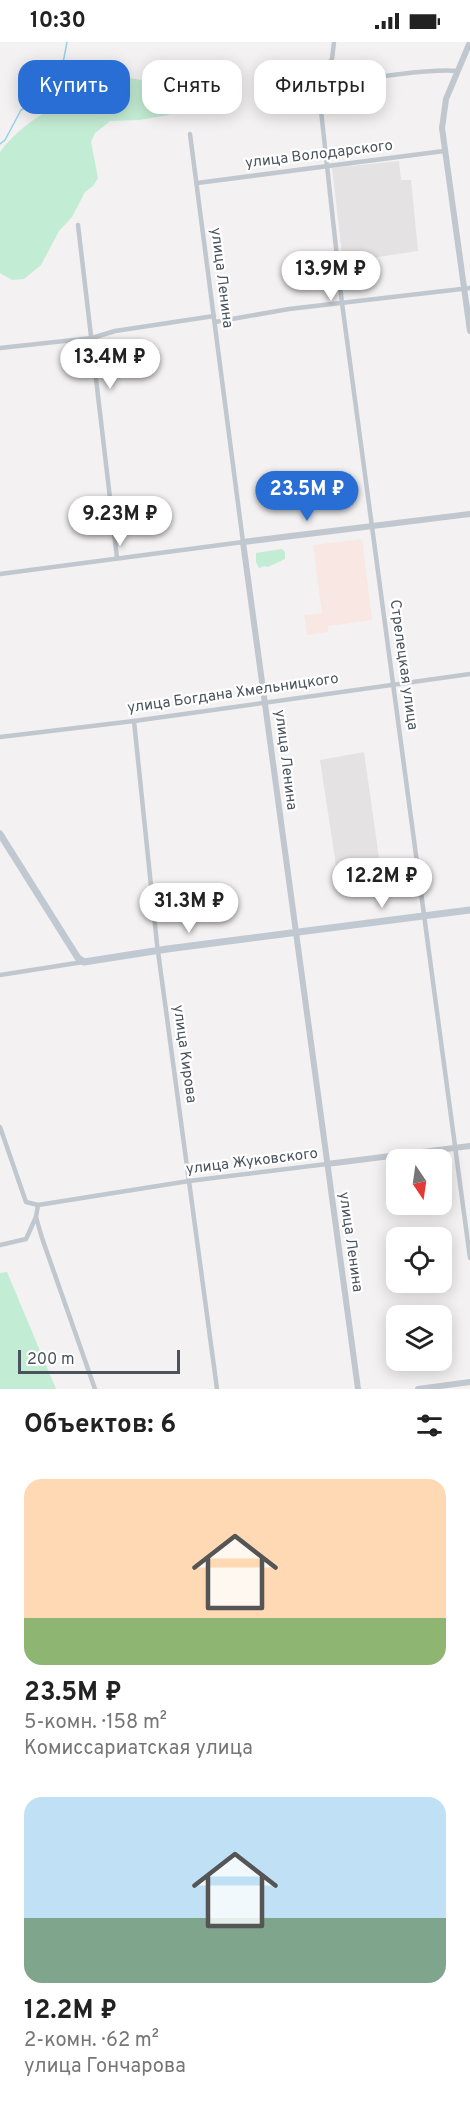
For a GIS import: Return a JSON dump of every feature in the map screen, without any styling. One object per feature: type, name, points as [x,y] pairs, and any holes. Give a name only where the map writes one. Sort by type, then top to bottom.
[{"type":"main road","points":[[0,834],[78,958],[84,962],[470,910]]},
{"type":"street","points":[[331,60],[334,42]]},
{"type":"street","points":[[470,42],[467,61],[458,71],[446,99],[443,113],[444,151],[467,288],[470,331]]},
{"type":"street","points":[[386,74],[436,69],[458,71]]},
{"type":"street","name":"Стрелецкая улица","points":[[322,114],[342,303],[470,1258]]},
{"type":"street","name":"улица Ленина","points":[[190,134],[358,1389]]},
{"type":"street","name":"улица Володарского","points":[[197,183],[444,151]]},
{"type":"street","points":[[78,225],[117,558]]},
{"type":"street","points":[[215,322],[289,309],[467,288]]},
{"type":"street","points":[[0,348],[93,338],[115,331],[214,316]]},
{"type":"street","points":[[0,574],[470,514]]},
{"type":"street","name":"улица Богдана Хмельницкого","points":[[0,737],[134,721],[470,674]]},
{"type":"street","name":"улица Кирова","points":[[134,721],[158,951],[217,1389]]},
{"type":"street","points":[[0,975],[84,962]]},
{"type":"street","points":[[0,1127],[26,1202],[38,1205],[36,1217],[26,1239],[0,1245]]},
{"type":"street","name":"улица Жуковского","points":[[38,1205],[189,1181],[470,1146]]},
{"type":"street","points":[[36,1217],[94,1389]]},
{"type":"street","points":[[418,1389],[470,1382]]},
{"type":"shaded area","points":[[399,161],[401,180],[411,180],[418,251],[343,262],[332,168]]},
{"type":"shaded area","points":[[362,539],[372,620],[328,626],[328,632],[307,635],[304,615],[322,613],[313,545]]},
{"type":"shaded area","points":[[364,752],[382,879],[339,885],[320,760]]},
{"type":"green space","points":[[130,78],[142,80],[142,114],[169,114],[140,120],[110,121],[95,133],[91,142],[98,178],[85,192],[72,217],[59,231],[41,265],[24,279],[12,280],[0,273],[0,152],[24,127],[42,114],[130,114]]},
{"type":"green space","points":[[282,549],[285,552],[285,559],[268,567],[259,568],[256,553]]},
{"type":"green space","points":[[7,1272],[56,1389],[0,1389],[0,1273]]},
{"type":"waterway","points":[[0,144],[5,140],[21,110],[31,104],[54,66],[63,63],[67,42]]}]
